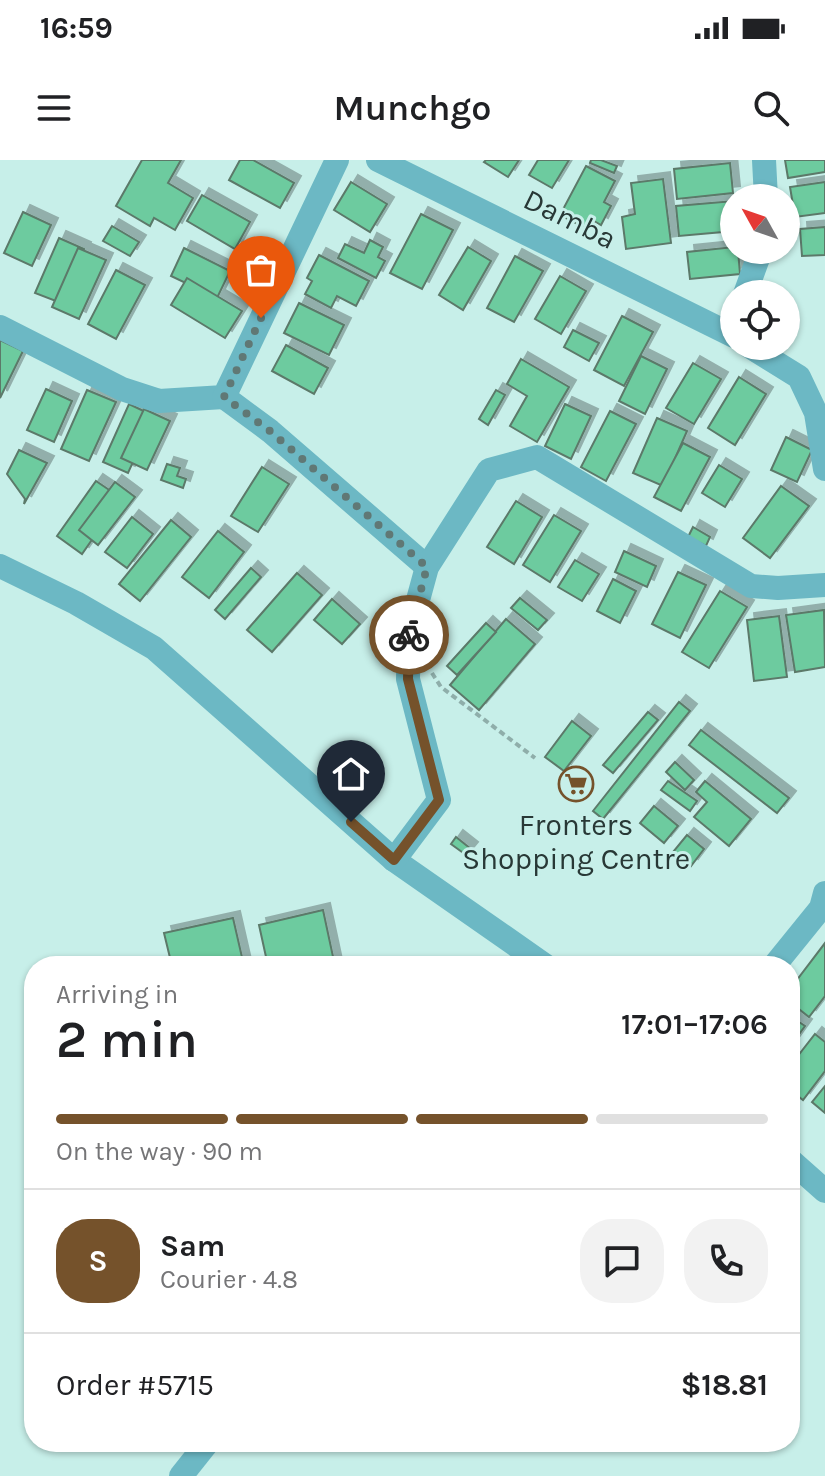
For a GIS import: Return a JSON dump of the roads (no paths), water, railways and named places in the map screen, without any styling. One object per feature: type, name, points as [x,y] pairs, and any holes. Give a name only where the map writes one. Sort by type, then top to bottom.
[{"type":"street","points":[[224,397],[337,160]]},
{"type":"street","name":"Damba","points":[[378,160],[720,327]]},
{"type":"street","points":[[764,160],[765,184]]},
{"type":"street","points":[[0,327],[122,389],[159,401],[224,397],[270,431],[427,567]]},
{"type":"street","name":"Damba","points":[[774,360],[799,377],[816,413],[825,469]]},
{"type":"street","points":[[394,860],[439,800],[408,679],[409,633],[427,567],[489,470],[537,457],[751,586],[825,585]]},
{"type":"street","points":[[0,566],[76,603],[154,648],[394,860],[532,956]]},
{"type":"street","points":[[782,956],[824,904]]},
{"type":"street","points":[[800,1169],[825,1191]]},
{"type":"street","points":[[181,1476],[200,1452]]},
{"type":"place","name":"Fronters Shopping Centre","points":[[576,784]]}]
